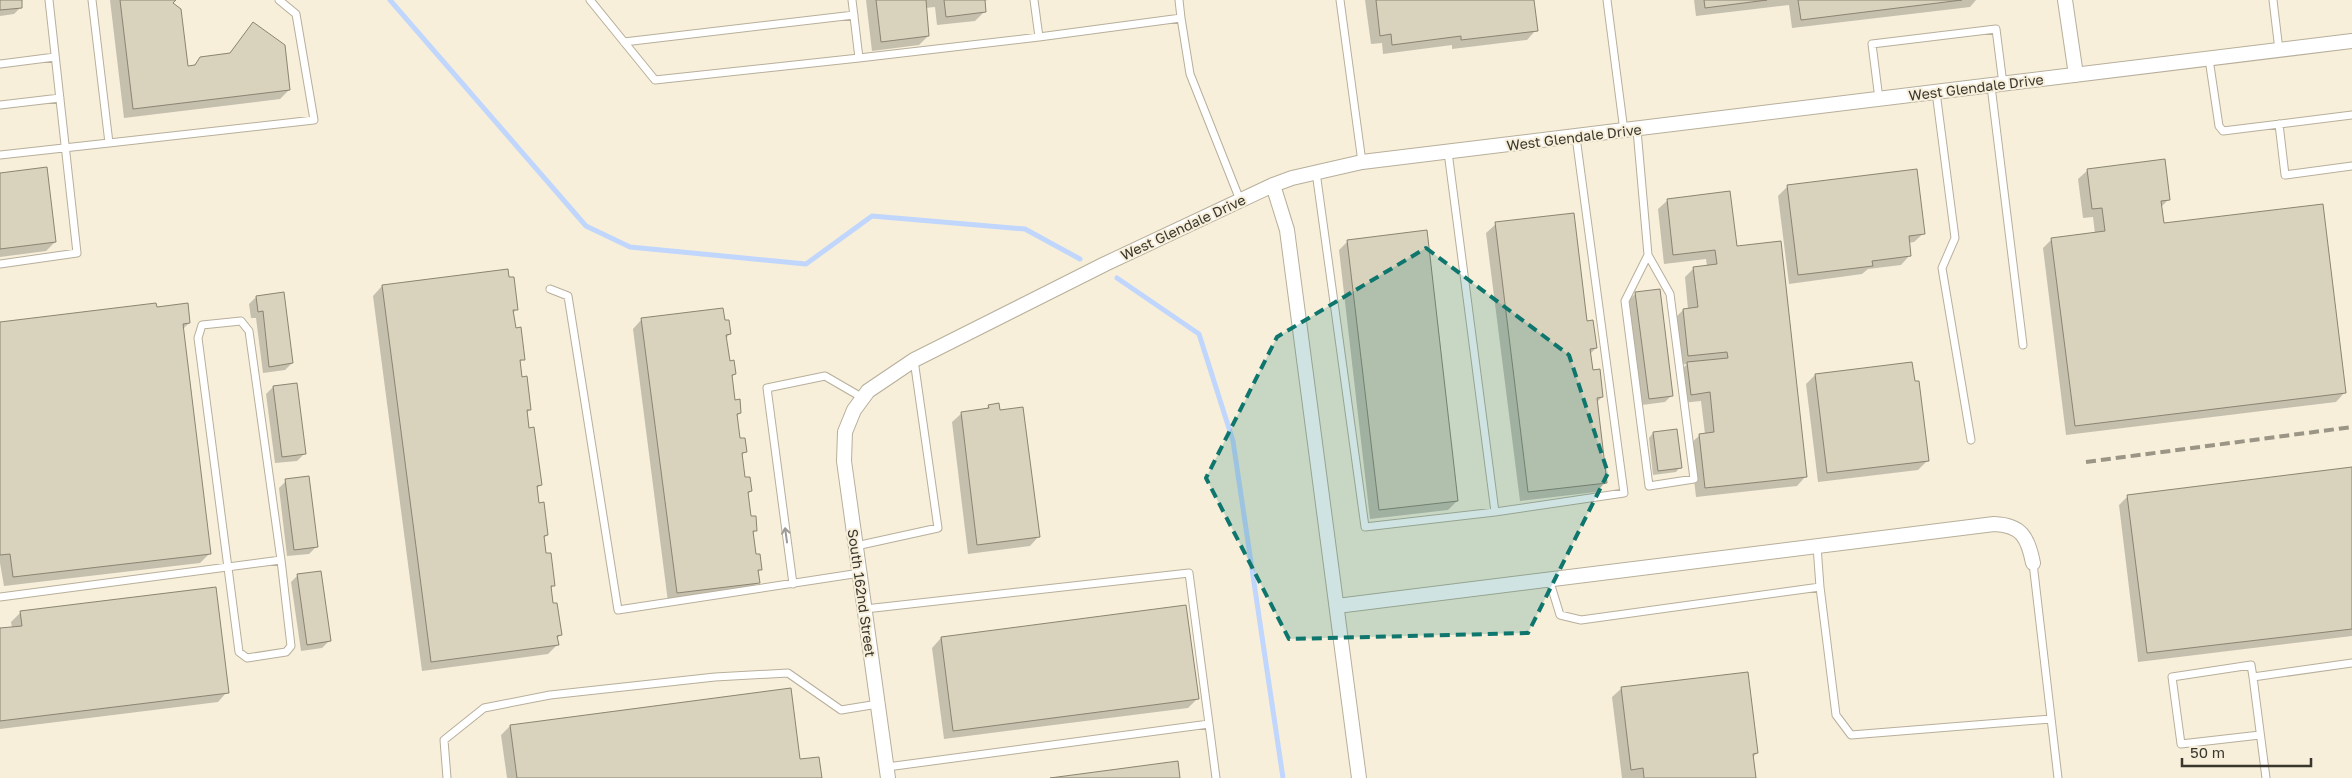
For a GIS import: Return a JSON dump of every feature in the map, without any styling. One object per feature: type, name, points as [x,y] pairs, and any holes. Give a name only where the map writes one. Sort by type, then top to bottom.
[{"type":"street","points":[[2065,0],[2076,75]]},
{"type":"street","name":"West Glendale Drive","points":[[854,410],[868,391],[914,360],[1083,275],[1240,200],[1273,185],[1316,172],[1362,162],[2352,41]]},
{"type":"street","points":[[1273,185],[1287,230],[1359,778]]},
{"type":"street","name":"South 162nd Street","points":[[854,410],[845,432],[843,450],[887,772]]},
{"type":"street","points":[[1337,606],[2005,524],[2021,532],[2027,541],[2033,563]]},
{"type":"lane","points":[[0,264],[77,253],[49,0]]},
{"type":"lane","points":[[92,0],[109,143]]},
{"type":"lane","points":[[0,155],[314,120],[296,14],[279,0]]},
{"type":"lane","points":[[590,0],[655,80],[1039,37],[1182,18]]},
{"type":"lane","points":[[852,0],[859,58]]},
{"type":"lane","points":[[1034,0],[1039,37]]},
{"type":"lane","points":[[1179,0],[1190,74],[1240,200]]},
{"type":"lane","points":[[1340,0],[1362,162]]},
{"type":"lane","points":[[1608,0],[1631,130],[1648,255],[1670,294],[1694,479],[1649,486],[1625,301],[1648,255]]},
{"type":"lane","points":[[2273,0],[2279,50]]},
{"type":"lane","points":[[624,42],[854,15]]},
{"type":"lane","points":[[1879,99],[1872,44],[1996,29],[1997,85],[2024,345]]},
{"type":"lane","points":[[0,64],[55,57]]},
{"type":"lane","points":[[2210,59],[2219,126],[2223,132],[2352,115]]},
{"type":"lane","points":[[1936,92],[1955,238],[1942,268],[1971,440]]},
{"type":"lane","points":[[0,106],[60,98]]},
{"type":"lane","points":[[2279,124],[2285,175],[2352,166]]},
{"type":"lane","points":[[1316,172],[1365,527],[1495,512],[1624,493],[1576,137]]},
{"type":"lane","points":[[1448,152],[1495,512]]},
{"type":"lane","points":[[550,290],[568,296],[618,610],[860,574]]},
{"type":"lane","points":[[241,321],[249,332],[281,560],[292,646],[286,652],[247,658],[239,652],[198,338],[202,325],[241,321]]},
{"type":"lane","points":[[856,546],[938,528],[914,360]]},
{"type":"lane","points":[[793,584],[767,388],[825,376],[863,398]]},
{"type":"lane","points":[[1817,546],[1820,587],[1836,715],[1851,735],[2051,719]]},
{"type":"lane","points":[[0,597],[281,560]]},
{"type":"lane","points":[[2033,563],[2058,778]]},
{"type":"lane","points":[[865,609],[1189,573],[1216,778]]},
{"type":"lane","points":[[1549,579],[1560,615],[1581,620],[1820,587]]},
{"type":"lane","points":[[2253,677],[2352,663]]},
{"type":"lane","points":[[2260,735],[2181,744],[2172,677],[2251,665],[2266,778]]},
{"type":"lane","points":[[447,778],[444,740],[484,708],[550,695],[715,677],[788,673],[840,710],[878,704]]},
{"type":"lane","points":[[887,772],[1209,724]]},
{"type":"highlighted area","points":[[1426,248],[1569,355],[1608,473],[1528,633],[1289,639],[1206,478],[1277,337]]},
{"type":"building","points":[[0,0],[22,0],[22,8],[0,10]]},
{"type":"building","points":[[120,0],[176,0],[173,3],[181,9],[188,66],[195,65],[200,57],[230,53],[253,22],[285,45],[290,90],[133,109]]},
{"type":"building","points":[[876,0],[926,0],[929,36],[881,42]]},
{"type":"building","points":[[944,0],[985,0],[986,12],[946,17]]},
{"type":"building","points":[[1376,0],[1534,0],[1538,31],[1461,40],[1461,36],[1392,45],[1391,34],[1380,36]]},
{"type":"building","points":[[1704,0],[1767,0],[1705,8]]},
{"type":"building","points":[[1798,0],[1962,0],[1801,20]]},
{"type":"building","points":[[2165,159],[2170,200],[2161,201],[2164,223],[2323,204],[2346,393],[2075,426],[2051,238],[2105,231],[2102,208],[2092,209],[2087,169]]},
{"type":"building","points":[[47,167],[56,242],[0,249],[0,173]]},
{"type":"building","points":[[1917,169],[1925,234],[1909,236],[1911,256],[1872,261],[1873,266],[1798,275],[1787,185]]},
{"type":"building","points":[[1730,191],[1737,246],[1781,241],[1807,477],[1705,488],[1699,434],[1714,432],[1710,392],[1691,395],[1687,362],[1728,358],[1727,352],[1688,356],[1683,309],[1698,307],[1693,267],[1717,264],[1715,250],[1673,255],[1667,199]]},
{"type":"building","points":[[1574,213],[1587,321],[1593,320],[1597,348],[1590,349],[1593,370],[1600,369],[1603,397],[1597,398],[1607,483],[1528,492],[1495,222]]},
{"type":"building","points":[[1427,230],[1458,501],[1379,510],[1347,240]]},
{"type":"building","points":[[508,269],[509,277],[514,277],[518,310],[513,310],[516,328],[521,327],[525,360],[520,360],[522,377],[527,376],[531,410],[527,410],[529,428],[534,427],[542,485],[537,486],[539,503],[544,502],[548,535],[544,536],[546,553],[551,553],[555,586],[551,586],[553,603],[557,603],[562,635],[557,636],[559,645],[431,662],[382,285]]},
{"type":"building","points":[[1660,289],[1673,396],[1649,399],[1635,292]]},
{"type":"building","points":[[284,292],[293,363],[269,367],[263,311],[258,312],[256,296]]},
{"type":"building","points":[[156,303],[157,307],[188,303],[190,323],[183,324],[211,554],[13,577],[10,554],[0,555],[0,322]]},
{"type":"building","points":[[723,308],[725,320],[729,320],[731,334],[726,335],[730,361],[734,360],[736,374],[732,375],[735,400],[740,399],[741,413],[737,414],[740,438],[745,438],[747,452],[742,453],[745,477],[750,477],[752,491],[748,492],[751,516],[756,516],[757,531],[753,531],[756,554],[760,554],[762,570],[758,570],[760,583],[677,593],[641,318]]},
{"type":"building","points":[[1912,362],[1915,381],[1919,381],[1929,461],[1827,473],[1815,374]]},
{"type":"building","points":[[297,383],[306,454],[282,457],[273,386]]},
{"type":"building","points":[[999,403],[1000,410],[1023,407],[1040,537],[977,545],[961,412],[989,408],[988,405]]},
{"type":"building","points":[[1677,429],[1682,468],[1658,471],[1653,432]]},
{"type":"building","points":[[2352,467],[2352,629],[2147,653],[2127,495]]},
{"type":"building","points":[[309,476],[318,547],[294,550],[285,479]]},
{"type":"building","points":[[321,571],[331,641],[307,645],[297,574]]},
{"type":"building","points":[[216,587],[229,693],[0,721],[0,628],[22,626],[20,611]]},
{"type":"building","points":[[1186,605],[1199,699],[953,731],[941,637]]},
{"type":"building","points":[[1748,672],[1758,753],[1753,754],[1756,778],[1644,778],[1643,768],[1631,770],[1621,687]]},
{"type":"building","points":[[791,688],[800,759],[819,757],[822,778],[517,778],[510,725]]},
{"type":"building","points":[[1178,761],[1180,778],[1050,778]]},
{"type":"waterway","points":[[390,0],[586,226],[630,247],[806,264],[872,216],[1025,229],[1080,259]]},
{"type":"waterway","points":[[1117,278],[1199,334],[1233,441],[1283,778]]},
{"type":"railway","points":[[2086,462],[2352,427]]}]
